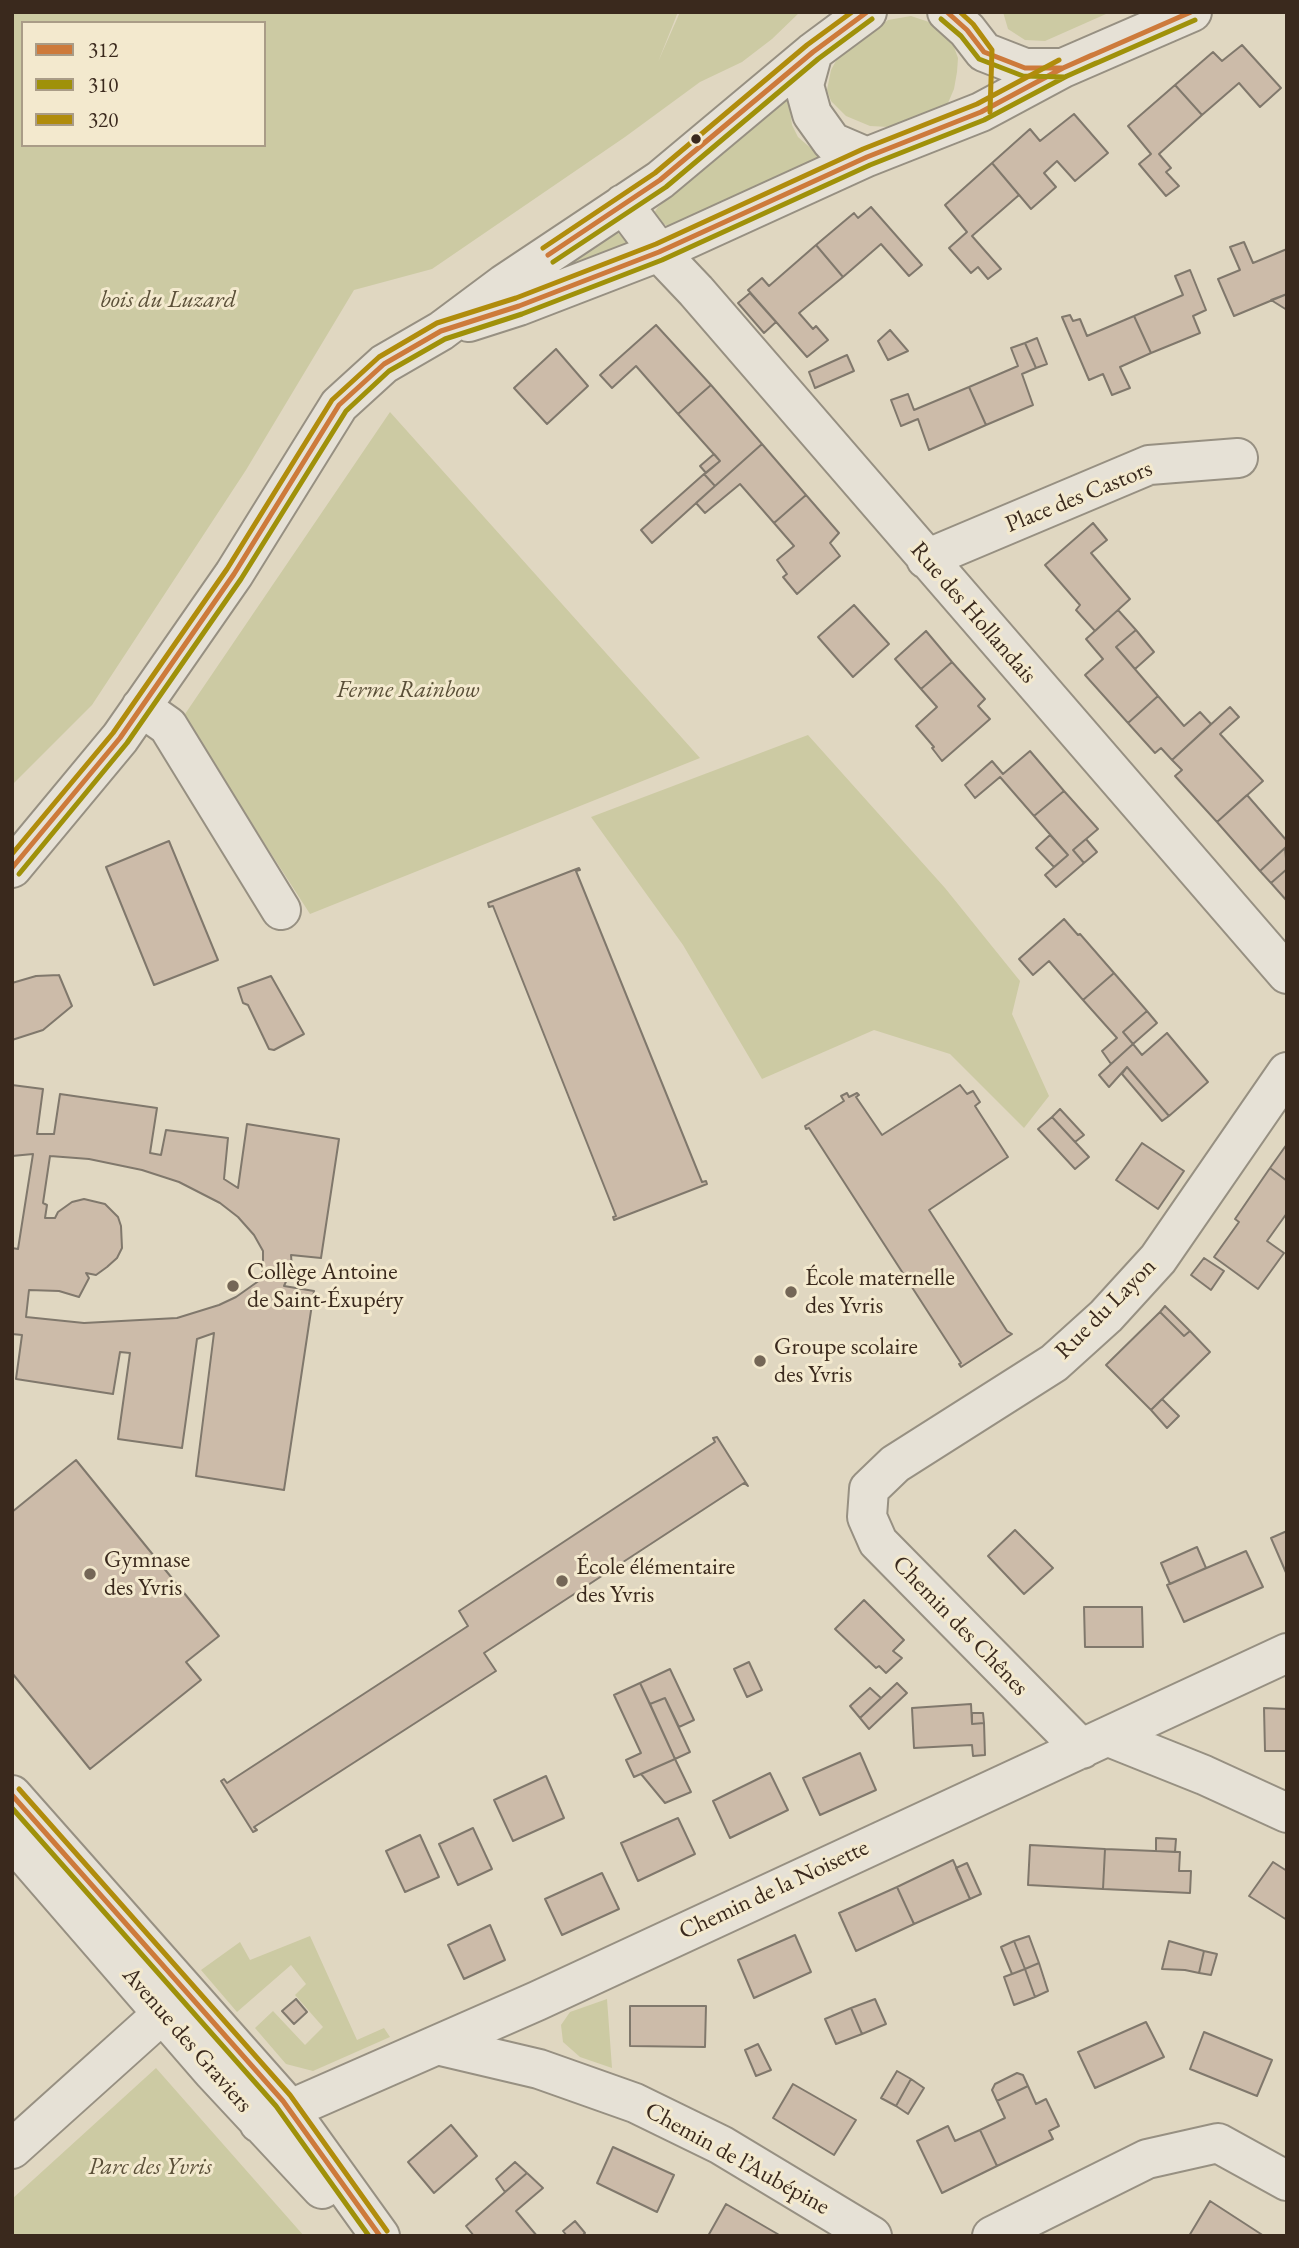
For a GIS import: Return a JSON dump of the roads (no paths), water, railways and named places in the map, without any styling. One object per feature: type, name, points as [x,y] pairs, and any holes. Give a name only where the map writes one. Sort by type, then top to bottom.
[{"type":"street","points":[[12,869],[120,738],[234,574],[340,405],[384,364],[441,331],[504,284],[660,180],[813,52],[867,12]]},
{"type":"street","points":[[441,331],[519,306],[659,252],[867,157],[981,112],[1063,68],[1192,12]]},
{"type":"street","points":[[966,27],[1025,68],[1063,68]]},
{"type":"street","points":[[966,27],[981,112]]},
{"type":"street","points":[[813,52],[804,85],[812,114],[832,142],[867,157]]},
{"type":"street","name":"Rue des Hollandais","points":[[623,204],[659,252],[696,291],[1287,974]]},
{"type":"street","name":"Place des Castors","points":[[926,559],[1149,465],[1238,458]]},
{"type":"street","points":[[141,707],[168,726],[281,909]]},
{"type":"street","name":"Rue du Layon","points":[[869,1489],[895,1464],[1054,1363],[1106,1316],[1158,1259],[1287,1072]]},
{"type":"street","name":"Chemin des Chênes","points":[[869,1489],[867,1517],[878,1542],[1095,1743],[1204,1775],[1287,1813]]},
{"type":"street","name":"Chemin de la Noisette","points":[[274,2116],[537,2001],[1287,1653]]},
{"type":"street","name":"Avenue des Graviers","points":[[12,1795],[174,2004]]},
{"type":"street","name":"Avenue des Graviers","points":[[12,1840],[174,2004],[380,2236]]},
{"type":"street","points":[[12,2149],[174,2004]]},
{"type":"street","name":"Chemin de l’Aubépine","points":[[437,2045],[539,2069],[635,2103],[721,2146],[872,2236]]},
{"type":"street","name":"Avenue des Graviers","points":[[274,2116],[367,2236]]},
{"type":"street","points":[[992,2236],[1147,2159],[1218,2143],[1287,2181]]},
{"type":"place","name":"Collège Antoine de Saint-Éxupéry","points":[[233,1286]]},
{"type":"place","name":"École maternelle des Yvris","points":[[791,1292]]},
{"type":"place","name":"Groupe scolaire des Yvris","points":[[760,1361]]},
{"type":"place","name":"Gymnase des Yvris","points":[[90,1574]]},
{"type":"place","name":"École élémentaire des Yvris","points":[[562,1581]]},
{"type":"park label","name":"bois du Luzard","points":[[168,300]]},
{"type":"park label","name":"Ferme Rainbow","points":[[408,690]]},
{"type":"park label","name":"Parc des Yvris","points":[[150,2167]]}]
